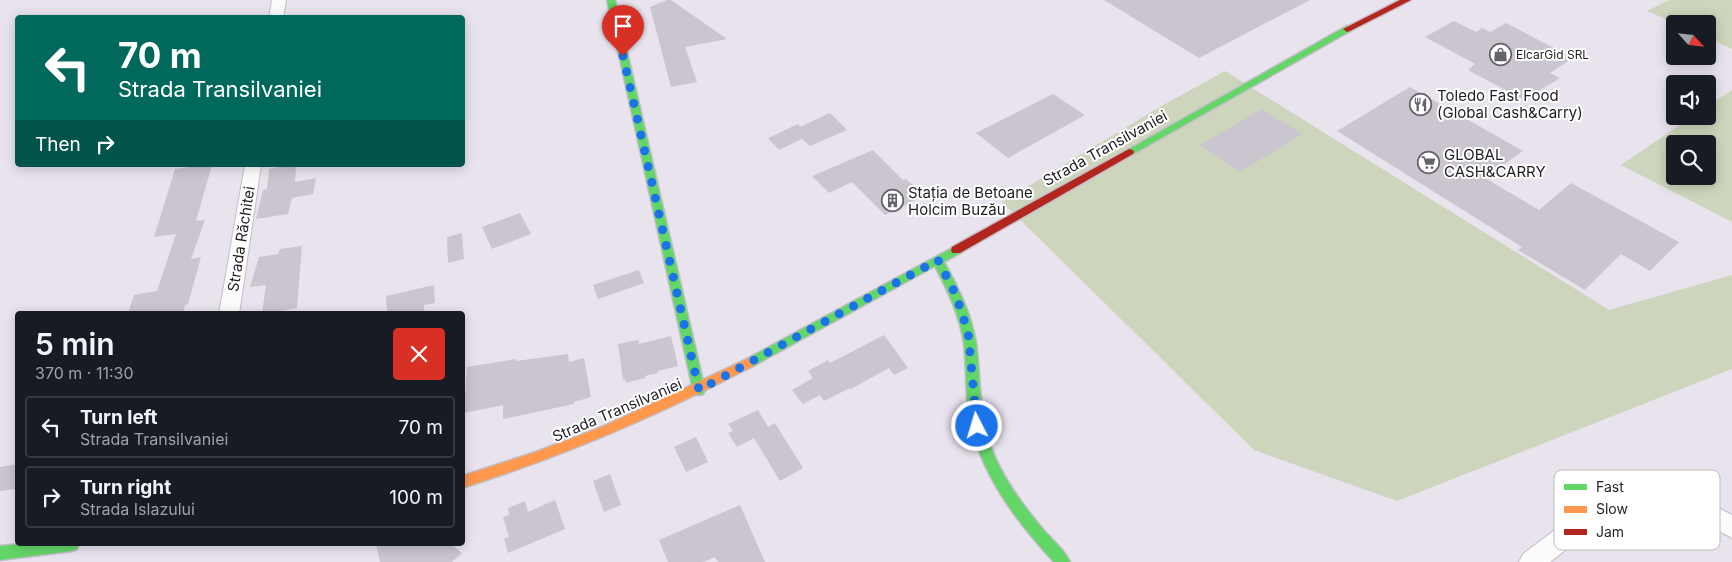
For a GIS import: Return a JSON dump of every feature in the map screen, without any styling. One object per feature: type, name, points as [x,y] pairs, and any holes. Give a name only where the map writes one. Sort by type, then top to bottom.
[{"type":"main road","points":[[611,0],[699,390]]},
{"type":"main road","name":"Strada Transilvaniei","points":[[465,481],[542,458],[640,419],[699,390],[938,260],[1308,52],[1407,0]]},
{"type":"main road","points":[[938,260],[956,295],[968,332],[977,426],[986,452],[1005,490],[1063,562]]},
{"type":"main road","points":[[0,553],[56,546]]},
{"type":"street","points":[[276,15],[279,0]]},
{"type":"street","name":"Strada Răchitei","points":[[229,311],[253,167]]},
{"type":"street","points":[[1720,520],[1732,527]]},
{"type":"street","points":[[1531,562],[1554,544]]},
{"type":"green space","points":[[1669,0],[1732,0],[1732,49],[1716,42],[1716,15],[1666,15],[1666,20],[1647,11]]},
{"type":"green space","points":[[1225,71],[1609,310],[1732,275],[1732,369],[1397,501],[1254,450],[1002,202],[1158,108]]},
{"type":"green space","points":[[1732,90],[1732,222],[1621,165],[1680,125],[1716,125],[1716,101]]},
{"type":"building","points":[[671,0],[727,39],[685,47],[697,82],[671,87],[650,7]]},
{"type":"building","points":[[1104,0],[1310,0],[1199,58]]},
{"type":"building","points":[[1454,21],[1476,32],[1482,28],[1490,32],[1506,23],[1573,58],[1550,73],[1560,78],[1524,100],[1468,70],[1475,64],[1425,37]]},
{"type":"building","points":[[1410,87],[1523,151],[1485,178],[1539,210],[1571,183],[1679,242],[1650,271],[1621,254],[1585,290],[1518,250],[1522,247],[1337,131]]},
{"type":"building","points":[[1053,94],[1085,115],[1008,158],[976,133]]},
{"type":"building","points":[[1262,109],[1302,134],[1240,172],[1200,145]]},
{"type":"building","points":[[830,113],[847,130],[810,146],[802,139],[779,150],[768,138],[798,124],[800,127]]},
{"type":"building","points":[[873,150],[903,180],[906,179],[924,196],[885,215],[852,182],[829,193],[812,176]]},
{"type":"building","points":[[211,167],[196,221],[205,220],[191,259],[201,257],[188,304],[185,305],[184,311],[129,311],[134,295],[157,291],[176,234],[154,237],[175,169]]},
{"type":"building","points":[[296,167],[295,182],[316,178],[313,194],[292,198],[288,214],[256,219],[263,190],[267,189],[269,169]]},
{"type":"building","points":[[520,213],[531,234],[492,249],[482,227]]},
{"type":"building","points":[[462,233],[464,259],[448,263],[447,237]]},
{"type":"building","points":[[302,246],[297,308],[262,311],[266,285],[250,287],[259,257],[278,254],[280,249]]},
{"type":"building","points":[[639,270],[644,283],[598,299],[593,285]]},
{"type":"building","points":[[434,285],[435,303],[424,305],[424,311],[387,311],[386,296]]},
{"type":"building","points":[[884,335],[908,368],[894,375],[889,368],[851,389],[824,401],[820,395],[803,404],[792,390],[813,378],[808,371],[828,360],[830,363]]},
{"type":"building","points":[[671,336],[678,366],[626,383],[625,379],[623,380],[618,344],[638,340],[639,344]]},
{"type":"building","points":[[568,354],[569,362],[584,358],[591,397],[574,402],[574,404],[503,419],[503,405],[465,413],[467,367],[516,359],[516,361]]},
{"type":"building","points":[[758,410],[768,427],[775,423],[803,468],[780,481],[754,438],[737,447],[728,433],[733,431],[728,424]]},
{"type":"building","points":[[696,437],[708,462],[686,472],[674,447]]},
{"type":"building","points":[[15,464],[15,489],[0,491],[0,467]]},
{"type":"building","points":[[610,474],[621,505],[604,512],[593,481]]},
{"type":"building","points":[[555,500],[565,529],[508,553],[504,539],[509,537],[503,517],[509,515],[508,508],[525,501],[528,512]]},
{"type":"building","points":[[740,505],[765,562],[718,562],[715,557],[703,562],[668,562],[659,540]]},
{"type":"building","points":[[376,546],[453,546],[462,553],[452,562],[380,562]]},
{"type":"traffic: fast","points":[[611,0],[699,390]]},
{"type":"traffic: fast","points":[[1129,152],[1347,29]]},
{"type":"traffic: fast","points":[[749,363],[956,250]]},
{"type":"traffic: fast","points":[[937,260],[962,311],[968,333],[973,397],[978,428],[984,447],[992,466],[1012,500],[1036,532],[1063,562]]},
{"type":"traffic: fast","points":[[0,553],[56,546]]},
{"type":"traffic: slow","points":[[465,481],[537,458],[609,430],[749,363]]},
{"type":"traffic: jam","points":[[1347,29],[1407,0]]},
{"type":"traffic: jam","points":[[956,250],[1129,152]]},
{"type":"place","name":"ElcarGid SRL","points":[[1500,54]]},
{"type":"place","name":"Toledo Fast Food (Global Cash&Carry)","points":[[1421,104]]},
{"type":"place","name":"GLOBAL CASH&CARRY","points":[[1428,163]]},
{"type":"place","name":"Stația de Betoane Holcim Buzău","points":[[892,201]]},
{"type":"route","points":[[623,56],[699,390],[938,260],[956,295],[968,332],[977,426]]}]
